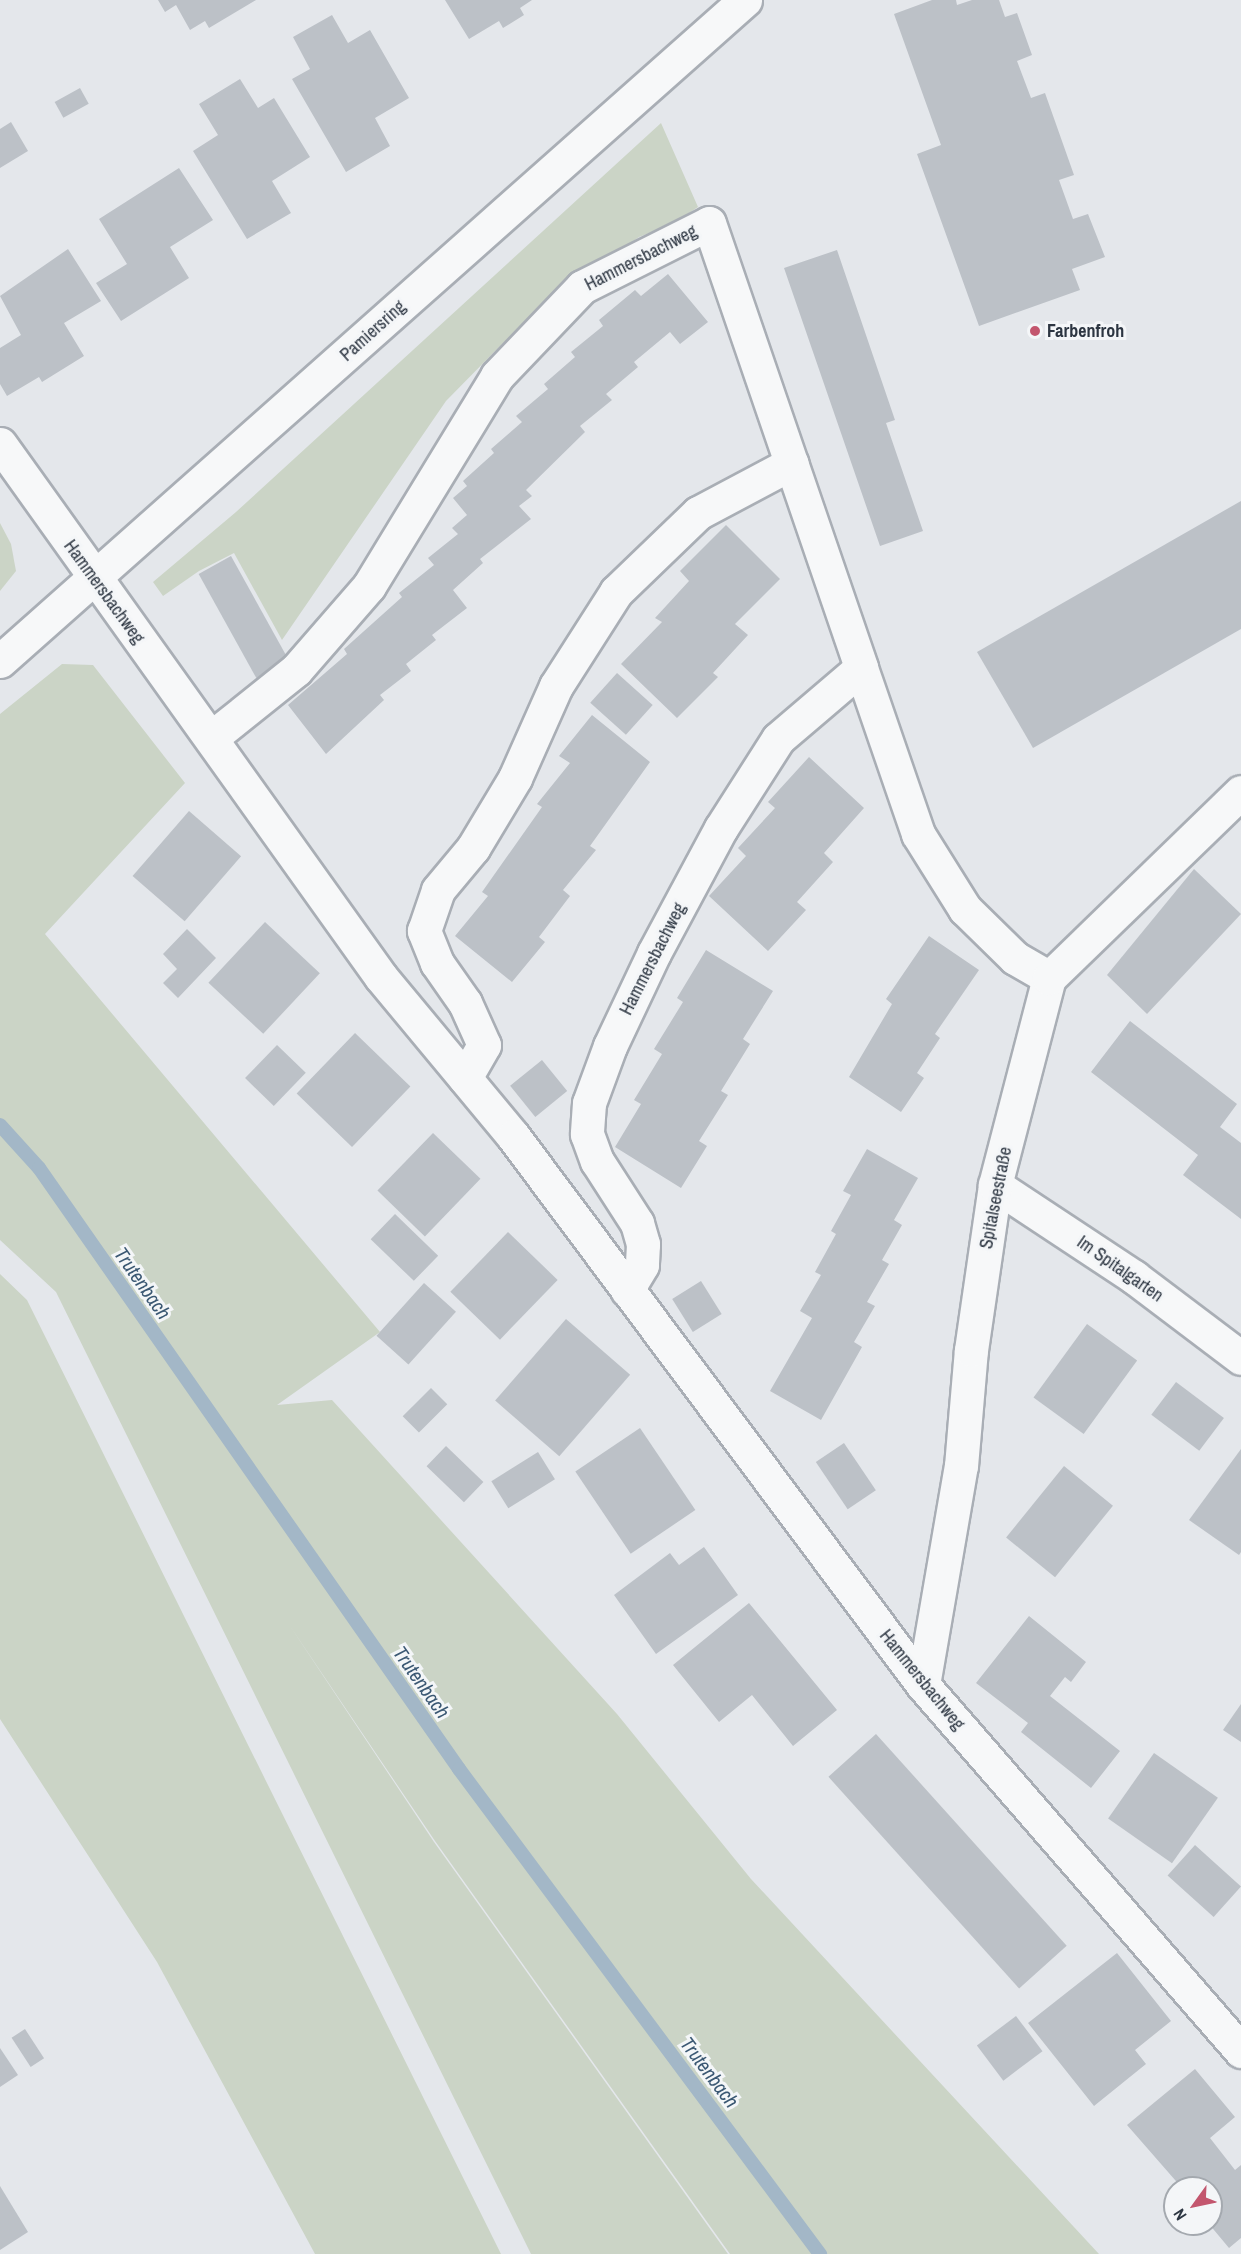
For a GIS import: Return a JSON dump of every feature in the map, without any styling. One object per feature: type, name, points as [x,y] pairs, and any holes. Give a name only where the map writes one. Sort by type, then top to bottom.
[{"type":"street","name":"Pamiersring","points":[[0,660],[95,579],[745,0]]},
{"type":"street","name":"Hammersbachweg","points":[[211,738],[296,670],[369,586],[497,376],[582,287],[709,223],[918,834],[965,909],[1015,958],[1049,978]]},
{"type":"street","name":"Hammersbachweg","points":[[0,444],[381,977],[465,1078],[923,1685],[1241,2051]]},
{"type":"street","points":[[465,1078],[484,1045],[465,1003],[437,963],[424,931],[438,890],[473,848],[515,778],[556,686],[616,592],[698,513],[792,463]]},
{"type":"street","name":"Hammersbachweg","points":[[627,1290],[642,1265],[643,1244],[637,1223],[597,1161],[587,1134],[589,1103],[603,1065],[654,953],[721,828],[778,739],[861,668]]},
{"type":"street","points":[[1049,978],[1241,792]]},
{"type":"street","name":"Spitalseestraße","points":[[923,1685],[961,1466],[971,1350],[995,1185],[1049,978]]},
{"type":"street","name":"Im Spitalgarten","points":[[995,1185],[1134,1277],[1241,1358]]},
{"type":"green space","points":[[661,123],[698,207],[674,223],[639,237],[572,284],[502,344],[446,401],[282,640],[234,553],[199,571],[163,596],[153,582],[236,512]]},
{"type":"green space","points":[[0,523],[11,544],[16,571],[0,591]]},
{"type":"green space","points":[[62,664],[93,665],[185,783],[45,934],[380,1332],[277,1405],[332,1400],[617,1714],[751,1879],[1099,2254],[730,2254],[435,1841],[290,1626],[434,1842],[728,2254],[531,2254],[56,1292],[0,1240],[0,714]]},
{"type":"green space","points":[[0,1274],[27,1300],[501,2254],[315,2254],[157,1962],[0,1719]]},
{"type":"building","points":[[158,0],[256,0],[209,28],[205,21],[190,30],[176,5],[165,12]]},
{"type":"building","points":[[445,0],[532,0],[520,8],[524,15],[503,28],[499,21],[469,39]]},
{"type":"building","points":[[932,0],[956,0],[957,5],[972,0],[999,0],[1005,17],[1017,13],[1032,55],[1017,61],[1031,98],[1045,93],[1074,175],[1059,180],[1073,219],[1088,214],[1105,257],[1072,269],[1080,290],[979,326],[917,154],[941,145],[894,14]]},
{"type":"building","points":[[332,15],[348,43],[370,30],[409,98],[375,118],[390,146],[346,172],[292,79],[310,69],[293,37]]},
{"type":"building","points":[[240,79],[258,108],[274,98],[310,157],[272,181],[291,213],[247,239],[193,151],[218,135],[199,104]]},
{"type":"building","points":[[80,88],[89,104],[63,118],[55,102]]},
{"type":"building","points":[[11,122],[28,151],[0,168],[0,129]]},
{"type":"building","points":[[179,168],[213,220],[170,247],[189,278],[121,321],[96,283],[127,264],[99,219]]},
{"type":"building","points":[[68,249],[101,301],[64,323],[84,356],[42,382],[39,377],[7,396],[0,384],[0,348],[21,335],[0,296]]},
{"type":"building","points":[[837,250],[895,420],[886,423],[923,531],[880,546],[784,268]]},
{"type":"building","points":[[668,274],[708,322],[680,344],[670,332],[634,362],[638,367],[606,394],[612,400],[580,426],[585,432],[526,490],[532,496],[519,506],[531,519],[480,559],[483,563],[453,590],[467,608],[432,635],[436,640],[406,664],[411,671],[380,695],[384,700],[326,754],[288,705],[347,654],[344,649],[402,597],[399,593],[434,565],[428,558],[458,534],[452,528],[467,515],[453,498],[467,486],[463,481],[494,453],[491,449],[522,422],[516,416],[548,389],[544,384],[575,357],[571,352],[603,326],[599,320],[635,290],[641,296]]},
{"type":"building","points":[[1241,501],[1241,629],[1033,748],[977,652]]},
{"type":"building","points":[[726,525],[780,579],[735,624],[748,635],[713,673],[718,677],[677,718],[621,664],[662,622],[655,618],[689,581],[680,571]]},
{"type":"building","points":[[231,556],[289,660],[256,678],[199,574]]},
{"type":"building","points":[[617,673],[653,705],[626,735],[590,703]]},
{"type":"building","points":[[592,715],[650,762],[590,846],[596,850],[563,890],[570,896],[539,937],[545,942],[512,982],[455,936],[488,896],[482,892],[542,807],[537,804],[570,763],[559,756]]},
{"type":"building","points":[[809,757],[864,808],[824,853],[833,862],[797,902],[806,910],[768,951],[709,896],[746,856],[738,848],[775,808],[768,802]]},
{"type":"building","points":[[189,811],[241,856],[185,921],[133,876]]},
{"type":"building","points":[[1194,869],[1241,914],[1147,1014],[1107,975]]},
{"type":"building","points":[[265,922],[320,973],[263,1034],[208,983]]},
{"type":"building","points":[[187,929],[216,958],[178,998],[163,983],[177,969],[163,954]]},
{"type":"building","points":[[929,936],[979,970],[935,1034],[940,1038],[917,1073],[924,1078],[901,1112],[849,1077],[892,1004],[886,999]]},
{"type":"building","points":[[706,950],[773,991],[743,1039],[750,1044],[721,1091],[728,1095],[699,1141],[707,1146],[681,1188],[615,1147],[641,1104],[634,1100],[662,1054],[654,1049],[683,1002],[677,998]]},
{"type":"building","points":[[1130,1021],[1237,1104],[1220,1127],[1241,1143],[1241,1219],[1183,1175],[1198,1155],[1091,1072]]},
{"type":"building","points":[[355,1033],[410,1086],[352,1147],[297,1093]]},
{"type":"building","points":[[277,1045],[306,1073],[274,1106],[245,1078]]},
{"type":"building","points":[[542,1060],[567,1091],[535,1117],[510,1086]]},
{"type":"building","points":[[433,1133],[480,1179],[425,1236],[377,1191]]},
{"type":"building","points":[[867,1149],[918,1178],[894,1220],[902,1225],[882,1260],[889,1264],[867,1302],[875,1306],[854,1342],[862,1347],[821,1420],[770,1391],[812,1318],[800,1311],[821,1275],[815,1272],[836,1234],[831,1231],[851,1195],[843,1191]]},
{"type":"building","points":[[395,1214],[438,1256],[414,1281],[371,1239]]},
{"type":"building","points":[[508,1232],[558,1280],[500,1340],[450,1292]]},
{"type":"building","points":[[701,1281],[722,1314],[693,1332],[672,1299]]},
{"type":"building","points":[[424,1283],[456,1312],[408,1365],[376,1336]]},
{"type":"building","points":[[566,1319],[630,1375],[559,1456],[495,1401]]},
{"type":"building","points":[[1087,1324],[1137,1360],[1084,1434],[1034,1398]]},
{"type":"building","points":[[1176,1382],[1224,1418],[1199,1451],[1151,1415]]},
{"type":"building","points":[[431,1388],[447,1404],[419,1433],[403,1416]]},
{"type":"building","points":[[640,1428],[695,1510],[631,1554],[575,1472]]},
{"type":"building","points":[[844,1443],[876,1490],[848,1509],[816,1462]]},
{"type":"building","points":[[446,1446],[483,1482],[464,1502],[427,1466]]},
{"type":"building","points":[[1241,1449],[1241,1552],[1239,1555],[1189,1520]]},
{"type":"building","points":[[538,1452],[555,1479],[508,1508],[491,1481]]},
{"type":"building","points":[[1064,1466],[1113,1506],[1055,1577],[1006,1537]]},
{"type":"building","points":[[704,1547],[738,1595],[656,1654],[614,1595],[670,1553],[679,1565]]},
{"type":"building","points":[[749,1603],[837,1710],[793,1746],[752,1695],[719,1722],[673,1665]]},
{"type":"building","points":[[1029,1616],[1086,1662],[1071,1682],[1065,1677],[1050,1696],[1120,1751],[1091,1788],[1021,1732],[1028,1723],[976,1683]]},
{"type":"building","points":[[1241,1704],[1241,1742],[1223,1730]]},
{"type":"building","points":[[876,1734],[1067,1946],[1019,1989],[828,1777]]},
{"type":"building","points":[[1154,1753],[1218,1798],[1172,1863],[1108,1819]]},
{"type":"building","points":[[1195,1845],[1241,1886],[1214,1917],[1168,1875]]},
{"type":"building","points":[[1117,1953],[1171,2021],[1135,2050],[1146,2064],[1094,2106],[1028,2023]]},
{"type":"building","points":[[1016,2016],[1042,2051],[1003,2081],[977,2045]]},
{"type":"building","points":[[25,2029],[44,2058],[31,2067],[12,2038]]},
{"type":"building","points":[[0,2048],[18,2075],[0,2087]]},
{"type":"building","points":[[1195,2069],[1235,2117],[1210,2138],[1235,2170],[1241,2165],[1241,2238],[1229,2248],[1219,2236],[1223,2236],[1223,2176],[1172,2176],[1127,2125]]},
{"type":"building","points":[[0,2186],[28,2232],[0,2250]]},
{"type":"waterway","name":"Trutenbach","points":[[0,1125],[39,1168],[459,1769],[820,2254]]},
{"type":"place","name":"Farbenfroh","points":[[1035,331]]}]
